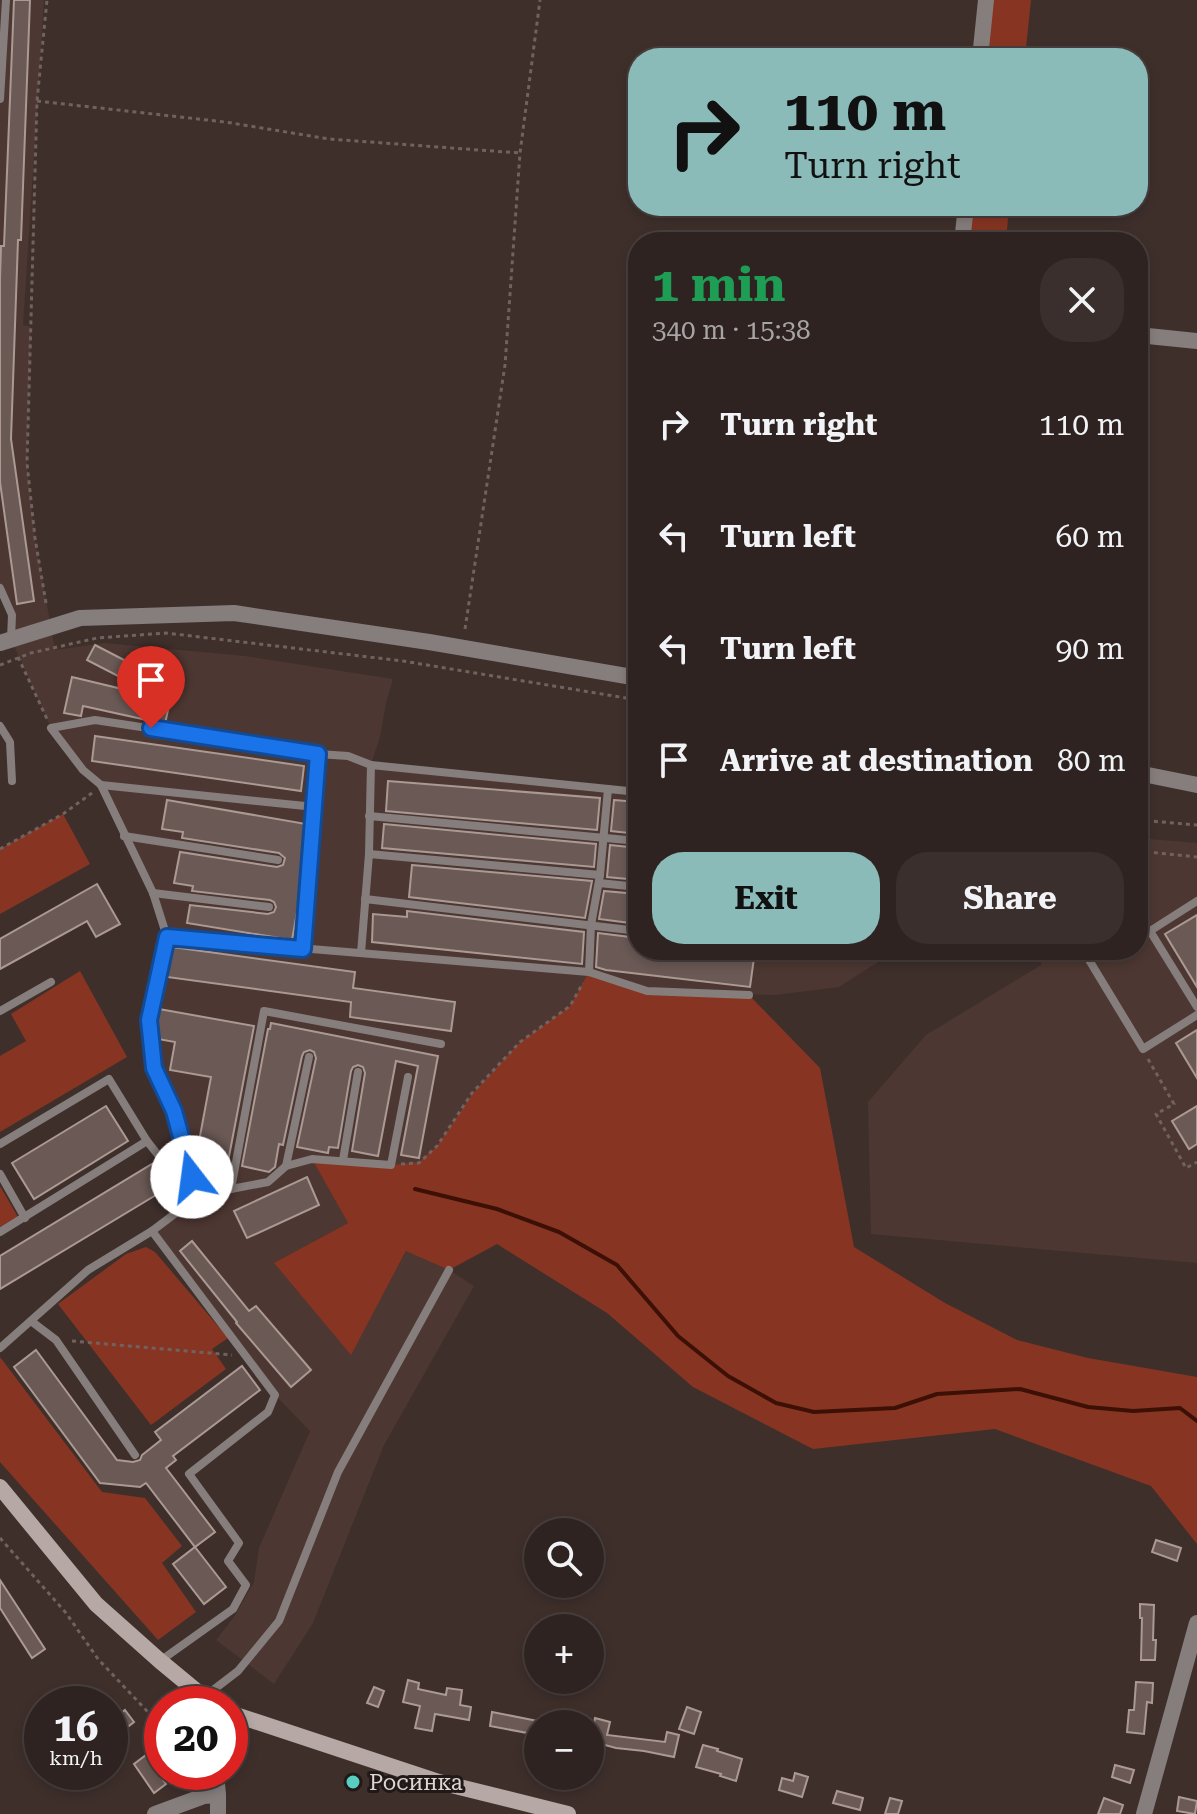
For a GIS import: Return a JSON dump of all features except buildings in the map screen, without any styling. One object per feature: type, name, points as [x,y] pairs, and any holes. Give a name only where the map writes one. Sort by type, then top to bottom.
[{"type":"main road","points":[[0,1487],[96,1604],[191,1686]]},
{"type":"main road","points":[[248,1719],[439,1782],[568,1814]]},
{"type":"street","points":[[981,48],[986,0]]},
{"type":"street","points":[[1148,336],[1197,341]]},
{"type":"street","points":[[5,641],[80,618],[234,613],[628,676]]},
{"type":"street","points":[[1148,775],[1197,785]]},
{"type":"street","points":[[1144,1814],[1197,1623]]},
{"type":"street","points":[[218,1790],[218,1814]]},
{"type":"street","points":[[155,1814],[204,1796],[218,1795]]},
{"type":"lane","points":[[0,99],[6,0]]},
{"type":"lane","points":[[0,588],[12,615],[5,641]]},
{"type":"lane","points":[[193,1200],[192,1177],[174,1111],[154,1068],[149,1020],[167,937],[153,893],[101,785],[83,770],[51,728],[95,720],[348,756],[371,765],[628,791]]},
{"type":"lane","points":[[0,726],[10,742],[12,781]]},
{"type":"lane","points":[[303,949],[318,754]]},
{"type":"lane","points":[[361,953],[369,854],[371,765]]},
{"type":"lane","points":[[101,785],[315,807]]},
{"type":"lane","points":[[589,972],[591,925],[608,789]]},
{"type":"lane","points":[[369,816],[628,840]]},
{"type":"lane","points":[[124,836],[278,860]]},
{"type":"lane","points":[[369,854],[599,879],[628,885]]},
{"type":"lane","points":[[153,893],[269,907]]},
{"type":"lane","points":[[365,899],[628,930]]},
{"type":"lane","points":[[1197,901],[1150,931],[1197,1007]]},
{"type":"lane","points":[[167,937],[589,972],[647,991],[749,995]]},
{"type":"lane","points":[[1089,960],[1143,1049],[1197,1015]]},
{"type":"lane","points":[[0,1011],[51,982]]},
{"type":"lane","points":[[231,1189],[264,1011],[441,1044]]},
{"type":"lane","points":[[286,1166],[309,1057]]},
{"type":"lane","points":[[343,1160],[358,1072]]},
{"type":"lane","points":[[0,1348],[88,1270],[152,1231],[193,1200],[268,1182],[286,1166],[312,1159],[391,1165],[408,1077]]},
{"type":"lane","points":[[0,1144],[109,1079],[147,1141],[193,1200]]},
{"type":"lane","points":[[0,1232],[147,1141]]},
{"type":"lane","points":[[0,1174],[25,1218]]},
{"type":"lane","points":[[152,1231],[275,1395],[268,1412],[189,1474],[239,1543],[228,1561],[246,1585],[233,1609],[160,1661]]},
{"type":"lane","points":[[222,1686],[279,1621],[338,1472],[449,1270]]},
{"type":"lane","points":[[31,1321],[56,1340],[135,1455]]},
{"type":"path","points":[[46,603],[27,463],[37,101],[47,0]]},
{"type":"path","points":[[465,629],[505,365],[520,153],[540,0]]},
{"type":"path","points":[[37,101],[225,122],[329,139],[520,153]]},
{"type":"path","points":[[0,665],[31,653],[97,638],[166,633],[403,661],[628,698]]},
{"type":"path","points":[[5,641],[19,658],[51,728]]},
{"type":"path","points":[[0,849],[63,814],[101,785]]},
{"type":"path","points":[[1148,821],[1197,825]]},
{"type":"path","points":[[1148,852],[1197,857]]},
{"type":"path","points":[[391,1165],[419,1163],[437,1146],[472,1093],[520,1042],[570,1006],[589,972]]},
{"type":"path","points":[[1143,1049],[1174,1104],[1156,1114],[1186,1168],[1197,1162]]},
{"type":"path","points":[[56,1340],[247,1357]]},
{"type":"path","points":[[0,1538],[66,1613],[98,1659],[144,1708]]},
{"type":"shaded area","points":[[0,0],[44,0],[23,325],[31,327],[27,463],[35,538],[55,650],[104,643],[245,656],[393,679],[371,764],[628,791],[628,960],[881,960],[839,987],[775,995],[647,991],[589,973],[570,1006],[520,1042],[473,1093],[437,1146],[419,1163],[391,1165],[313,1160],[348,1223],[274,1263],[351,1354],[407,1250],[474,1286],[384,1445],[313,1623],[274,1684],[216,1640],[234,1617],[254,1582],[259,1548],[310,1431],[275,1395],[152,1231],[193,1199],[174,1111],[154,1068],[149,1020],[167,937],[153,893],[101,785],[51,728],[11,639],[12,615],[0,588]],"holes":[[[96,736],[304,766],[301,790],[92,761]],[[167,800],[311,825],[292,941],[188,923],[281,921],[284,902],[175,883],[287,871],[290,850],[163,829]],[[172,947],[354,972],[353,988],[455,1002],[451,1031],[350,1017],[351,1002],[168,977]],[[157,1009],[252,1026],[225,1172],[195,1166],[211,1077],[170,1070],[172,1056],[212,1064],[215,1049],[152,1038]],[[271,1024],[438,1056],[419,1158],[402,1155],[418,1066],[396,1061],[378,1156],[351,1151],[368,1059],[347,1055],[328,1153],[300,1148],[318,1050],[298,1046],[274,1172],[244,1167]],[[306,1178],[319,1205],[247,1238],[234,1211]],[[192,1241],[238,1298],[226,1308],[180,1251]],[[255,1306],[311,1369],[291,1387],[236,1324]]]},
{"type":"shaded area","points":[[986,0],[1031,0],[1026,48],[981,48]]},
{"type":"shaded area","points":[[965,216],[1008,216],[1007,232],[963,232]]},
{"type":"shaded area","points":[[63,814],[90,864],[0,914],[0,849]]},
{"type":"shaded area","points":[[1148,839],[1197,843],[1197,1263],[871,1234],[868,1102],[926,1035],[1041,965],[1042,960],[1148,960]]},
{"type":"shaded area","points":[[80,971],[127,1057],[0,1132],[0,1056],[26,1041],[11,1014]]},
{"type":"shaded area","points":[[589,972],[647,991],[749,995],[820,1068],[854,1247],[945,1303],[1017,1340],[1088,1358],[1197,1377],[1197,1544],[1151,1486],[995,1429],[813,1449],[693,1387],[607,1313],[497,1244],[449,1270],[406,1251],[351,1355],[274,1263],[348,1223],[312,1159],[391,1165],[419,1162],[437,1146],[473,1093],[520,1042],[570,1006]]},
{"type":"shaded area","points":[[0,1186],[18,1217],[0,1227]]},
{"type":"shaded area","points":[[146,1247],[155,1252],[228,1338],[212,1349],[226,1369],[151,1425],[58,1304],[126,1254]]},
{"type":"shaded area","points":[[0,1357],[102,1492],[145,1498],[182,1546],[162,1563],[196,1612],[158,1640],[0,1462]]},
{"type":"waterway","points":[[415,1189],[497,1209],[559,1232],[617,1265],[678,1336],[728,1376],[776,1403],[814,1412],[895,1408],[937,1394],[1020,1389],[1088,1407],[1133,1411],[1180,1408],[1197,1421]]},
{"type":"place","name":"Росинка","points":[[353,1782]]},
{"type":"route","points":[[151,728],[318,754],[303,949],[167,937],[149,1020],[154,1068],[174,1111],[192,1177]]}]
